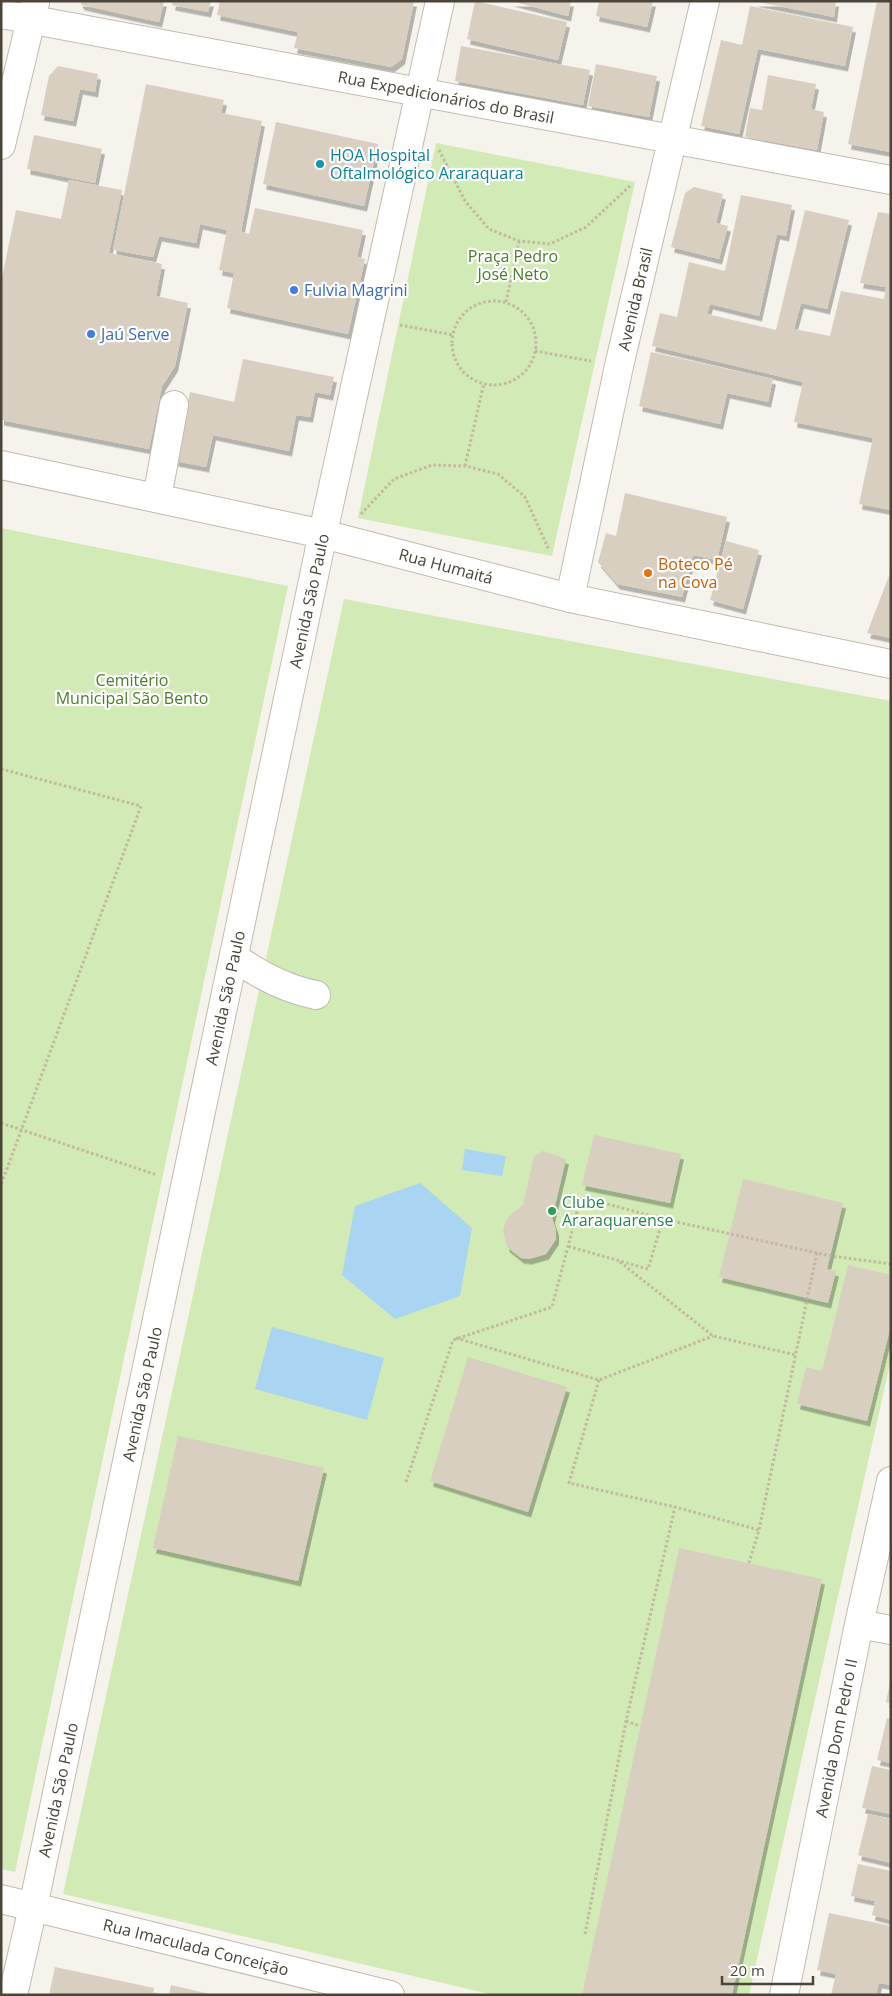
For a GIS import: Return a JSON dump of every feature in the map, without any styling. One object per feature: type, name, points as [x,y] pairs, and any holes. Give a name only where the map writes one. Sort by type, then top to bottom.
[{"type":"street","name":"Avenida São Paulo","points":[[13,1995],[34,1906],[323,534],[440,1]]},
{"type":"street","name":"Avenida Brasil","points":[[570,598],[619,366],[705,1]]},
{"type":"street","name":"Rua Expedicionários do Brasil","points":[[1,14],[33,10],[420,91],[891,180]]},
{"type":"street","points":[[1,145],[33,10]]},
{"type":"street","points":[[157,498],[174,405]]},
{"type":"street","name":"Rua Humaitá","points":[[1,465],[323,534],[570,598],[891,664]]},
{"type":"street","points":[[234,957],[279,984],[299,992],[316,995]]},
{"type":"street","name":"Avenida Dom Pedro II","points":[[784,1995],[859,1624],[891,1481]]},
{"type":"street","points":[[859,1624],[891,1630]]},
{"type":"street","name":"Rua Imaculada Conceição","points":[[1,1898],[390,1995]]},
{"type":"path","points":[[436,143],[465,201],[489,229],[519,241],[550,244],[586,227],[635,182]]},
{"type":"path","points":[[506,302],[519,241]]},
{"type":"path","points":[[492,301],[506,302],[518,308],[528,318],[534,330],[535,351],[526,370],[516,379],[503,384],[484,383],[465,373],[456,362],[452,348],[453,335],[458,322],[466,310],[492,301]]},
{"type":"path","points":[[370,320],[453,335]]},
{"type":"path","points":[[535,351],[619,366]]},
{"type":"path","points":[[465,466],[484,383]]},
{"type":"path","points":[[323,534],[358,518],[394,479],[432,465],[465,466],[498,474],[525,496],[552,556]]},
{"type":"path","points":[[1,769],[141,806],[1,1184]]},
{"type":"path","points":[[1,1123],[20,1131],[163,1177]]},
{"type":"path","points":[[456,1338],[552,1307],[581,1196],[663,1219],[817,1252],[891,1264]]},
{"type":"path","points":[[567,1246],[648,1269],[663,1219]]},
{"type":"path","points":[[750,1563],[759,1530],[817,1252]]},
{"type":"path","points":[[617,1260],[713,1336],[796,1355]]},
{"type":"path","points":[[456,1338],[599,1380],[713,1336]]},
{"type":"path","points":[[406,1482],[456,1338]]},
{"type":"path","points":[[599,1380],[568,1483],[675,1507],[759,1530]]},
{"type":"path","points":[[585,1934],[626,1721],[675,1507]]},
{"type":"path","points":[[626,1721],[640,1726]]},
{"type":"green space","name":"Praça Pedro José Neto","points":[[436,143],[635,182],[552,556],[358,518]]},
{"type":"green space","name":"Cemitério Municipal São Bento","points":[[1,528],[288,586],[15,1872],[1,1869]]},
{"type":"green space","name":"Clube Araraquarense","points":[[344,599],[891,701],[891,1359],[749,1995],[494,1995],[63,1894]]},
{"type":"water","points":[[465,1149],[506,1156],[502,1176],[462,1170]]},
{"type":"water","points":[[420,1183],[472,1228],[460,1296],[395,1319],[342,1275],[355,1206]]},
{"type":"water","points":[[272,1327],[384,1358],[367,1420],[255,1389]]},
{"type":"building","points":[[79,1],[164,1],[159,22],[82,5]]},
{"type":"building","points":[[173,1],[211,1],[208,12],[172,5]]},
{"type":"building","points":[[220,1],[414,1],[402,59],[391,67],[294,48],[298,32],[217,15]]},
{"type":"building","points":[[475,1],[567,22],[558,60],[467,39]]},
{"type":"building","points":[[511,1],[571,1],[568,16]]},
{"type":"building","points":[[599,1],[653,1],[647,27],[596,16]]},
{"type":"building","points":[[753,1],[836,1],[834,17]]},
{"type":"building","points":[[877,1],[891,1],[891,152],[848,144]]},
{"type":"building","points":[[750,6],[853,27],[845,66],[758,49],[739,134],[701,126],[721,40],[742,45]]},
{"type":"building","points":[[461,46],[590,70],[583,105],[455,81]]},
{"type":"building","points":[[596,64],[657,76],[649,117],[588,106]]},
{"type":"building","points":[[58,66],[98,74],[95,92],[80,89],[73,121],[41,115],[49,76]]},
{"type":"building","points":[[768,75],[816,84],[811,109],[824,112],[817,150],[745,137],[750,108],[762,110]]},
{"type":"building","points":[[146,84],[224,100],[221,113],[262,121],[241,232],[249,234],[255,208],[363,230],[357,257],[365,259],[348,334],[227,308],[234,273],[219,270],[227,230],[200,224],[196,243],[159,236],[153,257],[113,250]]},
{"type":"building","name":"HOA Hospital Oftalmológico Araraquara","points":[[276,122],[378,144],[364,206],[263,184]]},
{"type":"building","points":[[34,135],[102,149],[95,183],[27,169]]},
{"type":"building","name":"Jaú Serve","points":[[69,180],[122,190],[109,253],[162,264],[156,296],[188,303],[175,366],[162,386],[149,449],[1,420],[1,282],[16,210],[61,219]]},
{"type":"building","points":[[694,187],[723,194],[716,223],[728,226],[719,259],[671,247],[685,193]]},
{"type":"building","points":[[741,195],[792,205],[786,236],[777,234],[759,316],[710,304],[707,314],[776,330],[805,210],[849,220],[827,309],[801,303],[794,329],[830,336],[841,291],[884,299],[886,287],[860,283],[878,212],[891,214],[891,510],[859,504],[873,438],[794,422],[803,382],[652,346],[660,313],[677,317],[689,262],[725,271]]},
{"type":"building","points":[[651,352],[773,379],[768,402],[727,393],[720,424],[639,406]]},
{"type":"building","points":[[243,359],[334,377],[330,395],[315,392],[310,417],[296,415],[289,451],[213,435],[206,467],[175,461],[190,392],[234,402]]},
{"type":"building","points":[[625,493],[727,517],[717,560],[693,555],[682,597],[617,584],[598,562],[606,533],[616,536]]},
{"type":"building","points":[[726,541],[759,550],[743,609],[710,600]]},
{"type":"building","points":[[891,571],[891,637],[890,638],[867,633]]},
{"type":"building","points":[[594,1135],[681,1154],[670,1203],[582,1185]]},
{"type":"building","points":[[543,1151],[566,1159],[552,1218],[556,1230],[556,1239],[546,1254],[529,1259],[521,1258],[507,1247],[503,1230],[511,1214],[523,1205],[534,1156]]},
{"type":"building","points":[[743,1179],[843,1203],[827,1269],[836,1271],[828,1303],[719,1277]]},
{"type":"building","points":[[848,1265],[891,1275],[891,1325],[867,1421],[797,1404],[806,1367],[822,1371]]},
{"type":"building","points":[[468,1357],[567,1387],[528,1512],[430,1481]]},
{"type":"building","points":[[178,1436],[324,1468],[298,1581],[153,1548]]},
{"type":"building","points":[[679,1548],[822,1579],[732,1995],[582,1995]]},
{"type":"building","points":[[891,1683],[891,1703],[886,1702]]},
{"type":"building","points":[[887,1718],[891,1719],[891,1763],[877,1760]]},
{"type":"building","points":[[872,1766],[891,1770],[891,1814],[862,1808]]},
{"type":"building","points":[[868,1814],[891,1819],[891,1863],[858,1855]]},
{"type":"building","points":[[858,1864],[891,1871],[891,1920],[872,1915],[875,1901],[851,1896]]},
{"type":"building","points":[[829,1913],[891,1926],[891,1985],[879,1983],[876,1995],[831,1995],[836,1974],[817,1970]]},
{"type":"building","points":[[55,1967],[154,1988],[153,1995],[49,1995]]},
{"type":"building","points":[[171,1985],[210,1994],[210,1995],[169,1995]]},
{"type":"place","name":"HOA Hospital Oftalmológico Araraquara","points":[[320,164]]},
{"type":"place","name":"Fulvia Magrini","points":[[294,290]]},
{"type":"place","name":"Jaú Serve","points":[[91,334]]},
{"type":"place","name":"Boteco Pé na Cova","points":[[648,573]]},
{"type":"place","name":"Clube Araraquarense","points":[[552,1211]]}]
